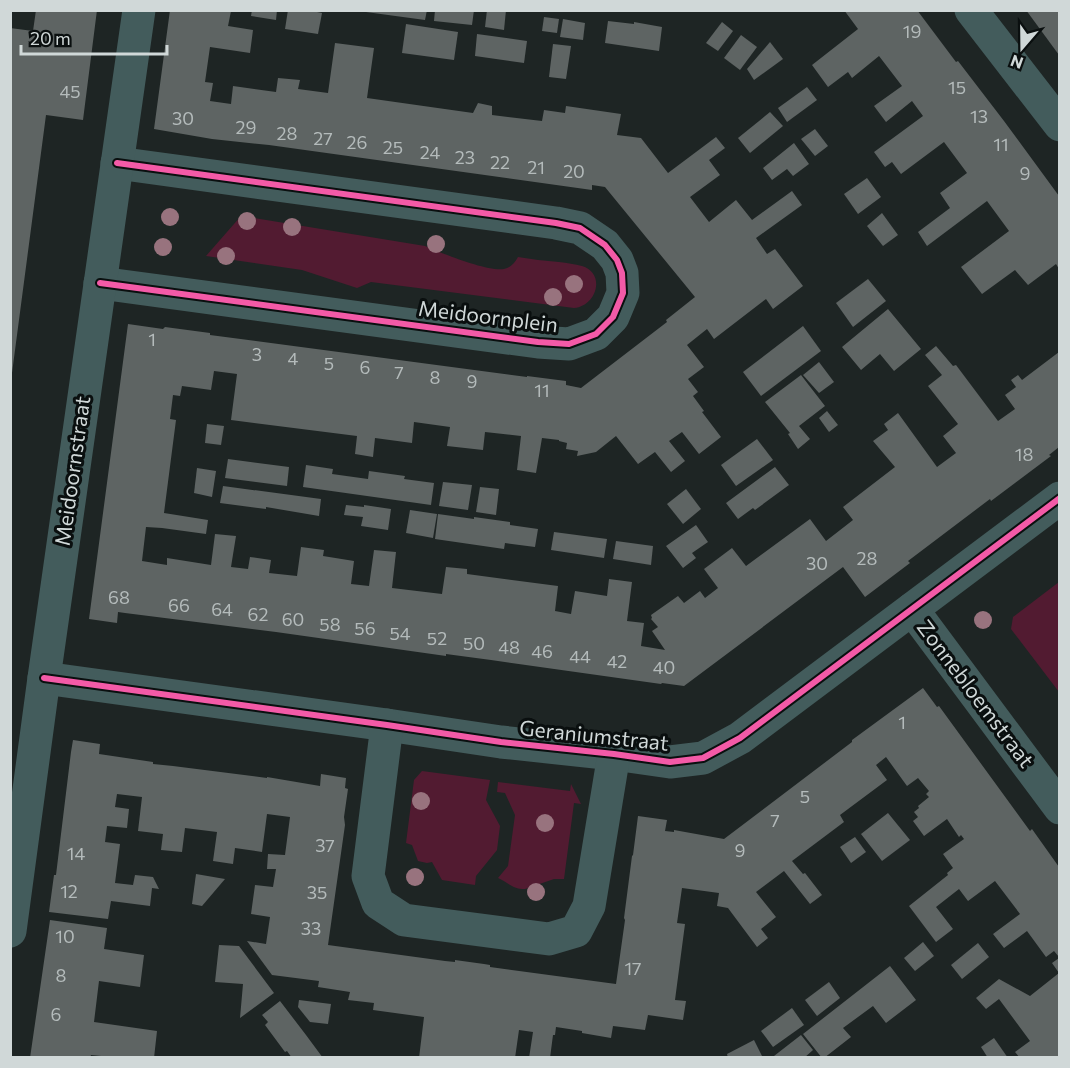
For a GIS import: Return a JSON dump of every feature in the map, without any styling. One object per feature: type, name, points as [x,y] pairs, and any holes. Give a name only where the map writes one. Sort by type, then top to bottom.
[{"type":"street","name":"Meidoornstraat","points":[[10,931],[139,10]]},
{"type":"street","points":[[971,10],[1059,125]]},
{"type":"street","name":"Meidoornplein","points":[[100,283],[538,342],[569,344],[596,334],[613,317],[623,293],[622,273],[617,260],[605,245],[580,228],[117,163]]},
{"type":"street","name":"Geraniumstraat","points":[[44,678],[501,742],[670,762],[703,758],[740,738],[1059,498]]},
{"type":"street","name":"Zonnebloemstraat","points":[[912,609],[1059,808]]},
{"type":"street","name":"Geraniumstraat","points":[[387,725],[368,876],[378,903],[404,920],[415,922],[549,939],[576,931],[589,906],[614,754]]},
{"type":"shaded area","points":[[241,216],[425,246],[487,268],[508,268],[518,257],[582,266],[594,275],[596,289],[588,302],[574,308],[371,282],[357,288],[302,270],[206,256]]},
{"type":"shaded area","points":[[1059,582],[1059,692],[1011,629],[1013,617]]},
{"type":"shaded area","points":[[422,771],[490,780],[486,800],[500,826],[497,850],[476,876],[475,885],[442,880],[432,862],[418,861],[412,845],[406,843],[414,780]]},
{"type":"shaded area","points":[[498,782],[570,791],[571,784],[581,804],[574,803],[564,879],[554,879],[521,889],[498,878],[508,866],[515,815],[505,793],[497,792]]},
{"type":"building","points":[[36,10],[97,10],[83,120],[46,115],[12,373],[10,373],[10,28],[33,31]]},
{"type":"building","points":[[170,10],[231,11],[228,26],[253,30],[250,53],[210,47],[205,82],[213,83],[210,101],[231,104],[233,86],[276,92],[278,78],[300,80],[298,89],[328,93],[335,43],[374,48],[367,98],[473,113],[478,103],[492,106],[492,115],[542,121],[544,110],[565,113],[566,106],[621,114],[617,135],[641,138],[668,173],[716,137],[725,148],[709,160],[720,175],[690,197],[709,222],[736,200],[752,220],[792,191],[802,205],[756,238],[767,254],[775,249],[803,286],[773,309],[766,299],[714,339],[707,329],[687,345],[704,367],[688,379],[698,392],[693,396],[721,437],[699,454],[682,432],[669,441],[685,461],[671,472],[655,452],[638,464],[616,436],[596,452],[577,456],[578,451],[566,449],[567,443],[542,438],[536,473],[517,470],[521,436],[485,432],[483,450],[447,446],[450,427],[414,422],[412,443],[375,438],[373,457],[355,454],[357,436],[231,420],[237,374],[214,371],[211,390],[182,386],[180,396],[173,395],[170,419],[176,420],[164,513],[208,520],[206,534],[146,527],[142,561],[167,565],[167,558],[211,565],[215,534],[236,536],[231,567],[248,569],[250,557],[271,560],[269,573],[297,576],[301,547],[324,550],[323,556],[354,561],[351,584],[369,586],[374,550],[396,552],[392,588],[442,594],[446,567],[467,569],[467,574],[558,586],[555,611],[571,614],[575,591],[607,596],[609,579],[632,582],[627,621],[644,623],[641,646],[665,650],[652,631],[658,627],[651,619],[651,615],[678,596],[684,603],[700,591],[705,598],[718,588],[704,569],[732,548],[746,566],[810,519],[826,541],[853,520],[843,507],[895,467],[873,441],[888,430],[884,424],[898,413],[937,467],[956,453],[943,436],[958,424],[928,386],[942,375],[925,355],[936,346],[953,366],[956,365],[998,421],[1015,409],[1005,395],[1016,387],[1011,380],[1018,375],[1022,380],[1059,352],[1059,447],[1049,455],[1051,456],[908,561],[910,563],[865,597],[843,567],[684,686],[118,612],[117,623],[89,619],[128,324],[566,381],[566,385],[581,388],[667,322],[666,320],[695,297],[605,187],[592,185],[592,190],[212,139],[154,129]]},
{"type":"building","points":[[252,10],[277,10],[276,20],[251,16]]},
{"type":"building","points":[[288,10],[322,13],[318,34],[285,29]]},
{"type":"building","points":[[366,10],[427,10],[425,20],[366,12]]},
{"type":"building","points":[[435,10],[474,10],[472,25],[434,21]]},
{"type":"building","points":[[487,10],[506,10],[504,30],[485,27]]},
{"type":"building","points":[[844,10],[917,10],[1059,196],[1059,269],[1056,264],[1028,285],[1015,270],[982,294],[961,267],[1009,231],[987,201],[927,246],[918,232],[950,208],[940,193],[967,173],[944,142],[901,174],[892,162],[885,167],[874,152],[923,116],[912,101],[886,122],[874,106],[902,86],[879,56],[852,78],[848,72],[828,87],[812,65],[858,29]]},
{"type":"building","points":[[1026,10],[1059,10],[1059,55]]},
{"type":"building","points":[[544,17],[559,19],[557,33],[542,31]]},
{"type":"building","points":[[563,19],[585,23],[583,40],[560,37]]},
{"type":"building","points":[[608,21],[634,24],[634,22],[662,27],[659,51],[605,43]]},
{"type":"building","points":[[722,22],[733,31],[718,51],[706,43]]},
{"type":"building","points":[[406,24],[458,32],[454,60],[402,53]]},
{"type":"building","points":[[477,34],[527,41],[524,63],[475,56]]},
{"type":"building","points":[[741,35],[757,47],[740,70],[724,58]]},
{"type":"building","points":[[770,42],[783,59],[754,80],[747,69]]},
{"type":"building","points":[[553,44],[571,46],[566,79],[549,77]]},
{"type":"building","points":[[807,87],[817,100],[787,122],[778,108]]},
{"type":"building","points":[[770,112],[783,126],[750,153],[738,138]]},
{"type":"building","points":[[815,129],[828,146],[815,156],[801,139]]},
{"type":"building","points":[[794,143],[809,164],[793,176],[787,169],[772,180],[763,168]]},
{"type":"building","points":[[867,178],[881,197],[858,214],[844,194]]},
{"type":"building","points":[[882,213],[898,235],[883,246],[867,226]]},
{"type":"building","points":[[868,279],[886,301],[853,327],[836,303]]},
{"type":"building","points":[[888,309],[921,349],[894,371],[880,354],[861,370],[842,347]]},
{"type":"building","points":[[803,326],[821,351],[761,396],[743,372]]},
{"type":"building","points":[[819,362],[834,382],[819,393],[803,375]]},
{"type":"building","points":[[801,375],[825,406],[799,426],[810,439],[798,449],[788,434],[790,433],[765,402]]},
{"type":"building","points":[[827,411],[838,425],[829,432],[819,418]]},
{"type":"building","points":[[207,424],[224,426],[221,445],[205,443]]},
{"type":"building","points":[[757,439],[773,460],[736,486],[721,465]]},
{"type":"building","points":[[228,459],[289,467],[287,486],[225,478]]},
{"type":"building","points":[[306,465],[333,469],[332,474],[368,479],[369,471],[434,483],[431,505],[303,487]]},
{"type":"building","points":[[775,467],[789,485],[755,510],[753,508],[738,519],[726,503]]},
{"type":"building","points":[[197,468],[216,471],[212,497],[194,493]]},
{"type":"building","points":[[443,482],[472,485],[468,510],[439,506]]},
{"type":"building","points":[[223,486],[321,499],[319,516],[266,507],[266,509],[220,503]]},
{"type":"building","points":[[480,487],[499,489],[496,515],[476,512]]},
{"type":"building","points":[[686,489],[701,509],[683,524],[667,504]]},
{"type":"building","points":[[346,505],[391,509],[388,530],[361,526],[363,517],[344,515]]},
{"type":"building","points":[[410,510],[437,514],[433,538],[406,533]]},
{"type":"building","points":[[438,514],[510,522],[510,525],[538,529],[535,547],[505,543],[504,549],[435,539]]},
{"type":"building","points":[[696,525],[708,542],[692,553],[696,558],[683,568],[666,546]]},
{"type":"building","points":[[554,532],[607,539],[604,558],[551,550]]},
{"type":"building","points":[[616,541],[653,546],[651,565],[613,559]]},
{"type":"building","points":[[923,688],[937,707],[939,706],[1059,867],[1059,957],[1054,951],[1046,957],[1027,931],[1004,948],[993,934],[1020,914],[995,881],[968,901],[959,889],[936,907],[953,929],[936,942],[909,906],[948,875],[947,873],[953,868],[943,854],[964,839],[961,835],[959,837],[947,819],[924,836],[913,821],[918,817],[914,812],[929,797],[926,794],[929,791],[918,778],[907,786],[886,757],[876,765],[887,780],[840,815],[844,822],[792,861],[803,874],[805,873],[822,895],[810,904],[784,871],[756,892],[776,917],[761,929],[768,938],[757,947],[728,908],[717,906],[719,893],[682,888],[677,923],[685,924],[675,1000],[686,1001],[683,1020],[648,1015],[645,1030],[613,1026],[611,1038],[556,1027],[550,1058],[529,1058],[533,1032],[519,1030],[515,1058],[419,1058],[424,1017],[373,1010],[374,1003],[348,1000],[350,992],[318,987],[319,981],[272,975],[247,941],[266,944],[270,917],[251,914],[255,885],[273,887],[276,869],[267,869],[268,854],[285,855],[290,817],[267,814],[262,852],[235,848],[233,864],[213,861],[217,832],[185,828],[182,852],[161,850],[163,834],[138,831],[142,797],[117,794],[115,807],[129,809],[127,828],[107,826],[105,842],[120,844],[115,883],[133,885],[135,875],[153,877],[159,889],[152,888],[150,906],[111,901],[108,919],[49,912],[54,875],[56,875],[73,740],[100,744],[99,754],[153,762],[153,764],[267,777],[320,786],[321,774],[346,778],[345,788],[348,789],[345,825],[328,945],[445,961],[455,962],[455,960],[616,984],[638,816],[667,820],[665,831],[674,832],[674,830],[724,839]]},
{"type":"building","points":[[888,813],[910,840],[882,861],[861,834]]},
{"type":"building","points":[[855,837],[866,852],[851,863],[840,847]]},
{"type":"building","points":[[196,874],[225,879],[202,906],[192,904]]},
{"type":"building","points":[[50,920],[107,928],[104,949],[144,955],[140,987],[99,981],[94,1022],[157,1031],[154,1058],[91,1055],[90,1058],[30,1058]]},
{"type":"building","points":[[923,942],[934,956],[915,971],[904,958]]},
{"type":"building","points":[[978,943],[989,957],[962,979],[951,965]]},
{"type":"building","points":[[219,945],[239,946],[274,993],[240,1018],[243,984],[215,982]]},
{"type":"building","points":[[1059,958],[1059,973],[1052,963]]},
{"type":"building","points":[[890,966],[916,1000],[886,1023],[873,1006],[843,1028],[851,1037],[822,1058],[803,1034]]},
{"type":"building","points":[[1059,973],[1059,1058],[1020,1058],[1015,1052],[1030,1041],[999,999],[986,1009],[976,998],[999,979],[1030,996]]},
{"type":"building","points":[[829,982],[840,998],[817,1016],[805,1000]]},
{"type":"building","points":[[299,1000],[331,1004],[328,1024],[310,1022],[298,1007]]},
{"type":"building","points":[[280,1001],[323,1058],[292,1058],[287,1051],[285,1052],[265,1025],[268,1022],[262,1015]]},
{"type":"building","points":[[792,1008],[804,1025],[773,1047],[761,1031]]},
{"type":"building","points":[[801,1035],[813,1050],[804,1058],[775,1058],[774,1056]]},
{"type":"building","points":[[994,1038],[1008,1058],[988,1058],[981,1047]]},
{"type":"building","points":[[754,1040],[762,1056],[760,1058],[728,1058],[727,1054]]},
{"type":"cycle path","points":[[100,283],[538,342],[569,344],[596,334],[613,317],[623,293],[622,273],[617,260],[605,245],[580,228],[117,163]]},
{"type":"cycle path","points":[[44,678],[501,742],[670,762],[703,758],[740,738],[1060,498]]}]
